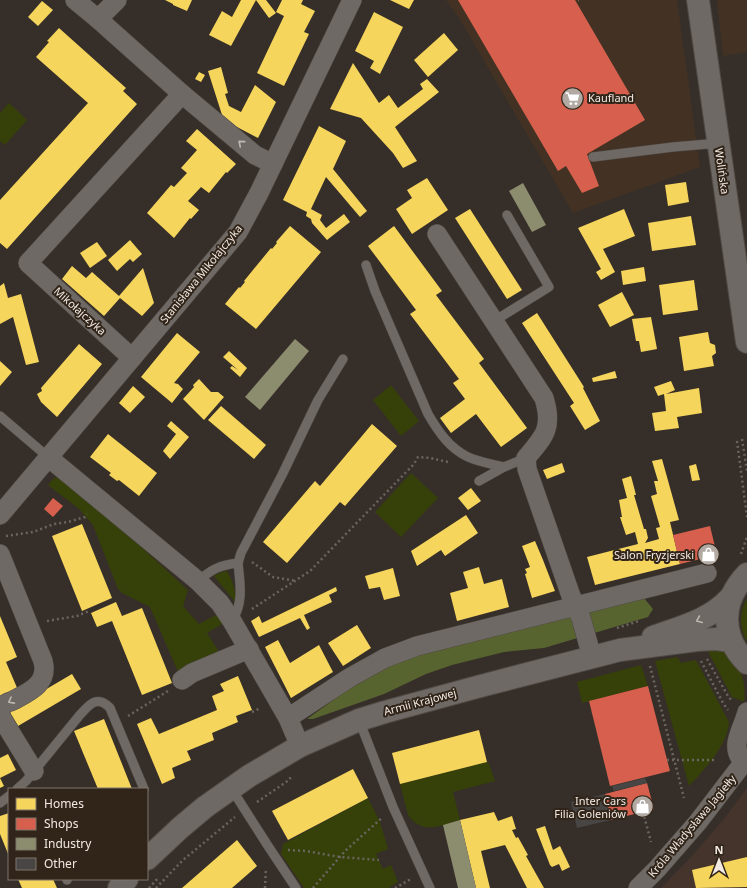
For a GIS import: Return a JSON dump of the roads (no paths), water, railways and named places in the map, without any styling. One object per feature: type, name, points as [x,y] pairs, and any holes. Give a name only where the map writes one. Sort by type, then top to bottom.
[{"type":"street","points":[[75,0],[182,94],[255,155],[273,164]]},
{"type":"street","points":[[98,19],[117,0]]},
{"type":"street","name":"Stanisława Mikołajczyka","points":[[0,515],[238,232],[273,164],[352,0]]},
{"type":"street","name":"Wolińska","points":[[698,0],[747,342]]},
{"type":"street","name":"Mikołajczyka","points":[[132,358],[28,263],[182,94]]},
{"type":"street","points":[[437,234],[544,398],[548,411],[548,424],[540,441],[526,458],[527,469],[571,596],[581,618],[592,657]]},
{"type":"street","points":[[48,457],[198,581],[235,616],[249,649],[288,718],[300,746]]},
{"type":"street","points":[[0,554],[45,669],[39,684],[3,706],[0,711],[29,780]]},
{"type":"street","points":[[288,718],[349,678],[385,658],[417,646],[707,573]]},
{"type":"street","points":[[620,650],[711,615],[722,608],[730,598],[737,585],[747,574]]},
{"type":"street","points":[[730,598],[727,613],[727,627],[731,641],[739,655],[747,663]]},
{"type":"street","name":"Armii Krajowej","points":[[156,865],[180,828],[231,788],[268,764],[300,746],[359,720],[423,701],[620,650],[697,640],[716,639],[731,641]]},
{"type":"street","points":[[182,680],[192,673],[249,649]]},
{"type":"street","name":"Króla Władysława Jagiełły","points":[[638,888],[657,869],[698,822],[746,760],[739,757],[736,750],[738,738],[738,712]]},
{"type":"lane","points":[[594,157],[673,147],[708,144],[719,146]]},
{"type":"lane","points":[[494,321],[549,287],[507,215]]},
{"type":"lane","points":[[366,265],[375,291],[428,414],[437,430],[448,443],[468,457],[504,467]]},
{"type":"lane","points":[[235,616],[240,599],[238,563],[241,553],[282,475],[318,400],[343,359]]},
{"type":"lane","points":[[0,416],[48,457]]},
{"type":"lane","points":[[479,482],[504,467],[526,458]]},
{"type":"lane","points":[[198,581],[212,570],[228,564],[238,563]]},
{"type":"lane","points":[[18,788],[29,780],[79,716],[93,703],[99,702],[107,706],[116,722],[144,788]]},
{"type":"lane","points":[[359,720],[393,807],[430,888]]},
{"type":"lane","points":[[231,788],[296,888]]},
{"type":"lane","points":[[0,803],[8,797]]},
{"type":"place","name":"Kaufland","points":[[573,98]]},
{"type":"place","name":"Salon Fryzjerski","points":[[709,555]]},
{"type":"place","name":"Inter Cars Filia Goleniów","points":[[642,807]]}]
